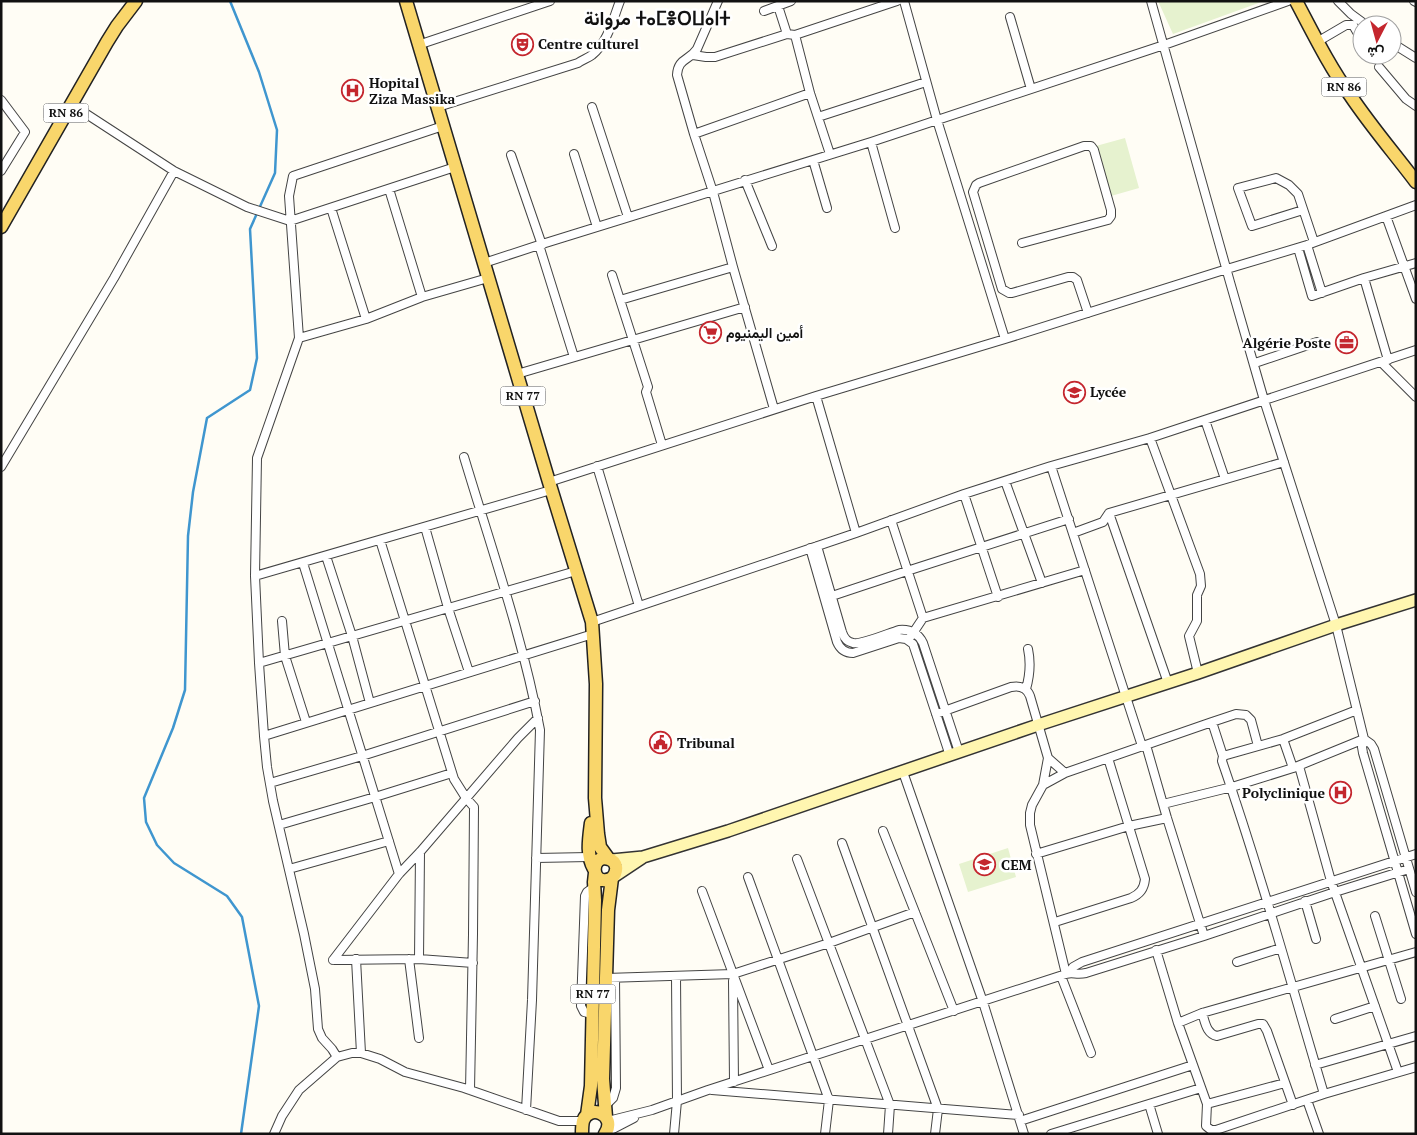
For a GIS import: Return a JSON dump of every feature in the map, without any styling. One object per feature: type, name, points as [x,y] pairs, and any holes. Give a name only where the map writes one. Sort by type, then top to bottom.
[{"type":"main road","name":"RN 86","points":[[1,227],[117,26],[136,1]]},
{"type":"main road","name":"RN 77","points":[[406,1],[593,628],[596,684],[595,798],[599,843],[610,859]]},
{"type":"main road","name":"RN 86","points":[[1296,1],[1317,42],[1348,93],[1372,127],[1416,182]]},
{"type":"main road","name":"RN 86","points":[[1404,165],[1416,174]]},
{"type":"main road","points":[[643,857],[609,880],[601,880],[595,871],[598,861],[605,858],[643,857],[728,831],[1038,725],[1198,674],[1336,625],[1416,600]]},
{"type":"main road","name":"RN 77","points":[[584,1126],[590,1094],[595,871],[589,857],[595,798]]},
{"type":"main road","points":[[610,859],[617,869],[614,877]]},
{"type":"main road","name":"RN 77","points":[[606,1125],[604,1079],[611,978],[609,903],[614,877]]},
{"type":"main road","points":[[584,1126],[590,1113],[599,1112],[606,1125]]},
{"type":"street","points":[[418,45],[550,1]]},
{"type":"street","points":[[438,107],[578,62],[591,56],[608,34],[620,1]]},
{"type":"street","points":[[693,55],[718,1]]},
{"type":"street","points":[[764,11],[791,1]]},
{"type":"street","points":[[774,409],[713,192],[677,75],[677,68],[682,60],[693,55],[715,57],[787,34],[795,35],[897,1]]},
{"type":"street","points":[[904,1],[937,120],[1004,339]]},
{"type":"street","points":[[1151,1],[1264,400],[1336,625],[1364,739],[1363,753],[1416,934]]},
{"type":"street","points":[[484,263],[1031,90],[1288,1]]},
{"type":"street","points":[[1338,1],[1352,15]]},
{"type":"street","points":[[778,6],[787,34]]},
{"type":"street","points":[[1010,17],[1031,90]]},
{"type":"street","points":[[1317,42],[1346,25],[1352,25]]},
{"type":"street","points":[[795,35],[810,94],[830,154]]},
{"type":"street","points":[[1402,49],[1416,58]]},
{"type":"street","points":[[1380,67],[1406,99],[1416,106]]},
{"type":"street","points":[[818,117],[926,82]]},
{"type":"street","points":[[694,134],[810,94]]},
{"type":"street","points":[[1,100],[25,132],[1,171]]},
{"type":"street","points":[[72,104],[174,171],[247,207],[290,221],[455,167]]},
{"type":"street","points":[[592,107],[628,217]]},
{"type":"street","points":[[337,1057],[322,1038],[318,1029],[315,989],[270,782],[264,736],[255,576],[257,458],[299,338],[290,221],[289,196],[292,176],[443,126]]},
{"type":"street","points":[[870,142],[895,228]]},
{"type":"street","points":[[1022,244],[1110,218],[1111,210],[1094,150],[1091,146],[1084,146],[979,183],[973,192],[1002,289],[1012,293],[1068,276],[1073,277],[1077,280],[1088,313]]},
{"type":"street","points":[[574,154],[597,227]]},
{"type":"street","points":[[511,155],[574,358]]},
{"type":"street","points":[[813,160],[827,208]]},
{"type":"street","points":[[1,467],[114,278],[174,171]]},
{"type":"street","points":[[1303,210],[1252,226],[1238,188],[1276,178],[1289,185],[1298,194],[1303,210],[1322,293]]},
{"type":"street","points":[[745,180],[772,246]]},
{"type":"street","points":[[389,189],[422,297]]},
{"type":"street","points":[[255,576],[480,511],[550,486],[597,466],[774,409],[1298,248],[1416,205]]},
{"type":"street","points":[[331,208],[366,318]]},
{"type":"street","points":[[1386,216],[1416,299]]},
{"type":"street","points":[[1298,248],[1312,296],[1416,263]]},
{"type":"street","points":[[620,300],[733,267]]},
{"type":"street","points":[[612,275],[648,386],[646,392],[662,445]]},
{"type":"street","points":[[299,338],[366,318],[422,297],[488,278]]},
{"type":"street","points":[[1364,278],[1384,361],[1416,397]]},
{"type":"street","points":[[517,374],[745,307]]},
{"type":"street","points":[[1255,363],[1317,342]]},
{"type":"street","points":[[264,736],[523,656],[593,628],[639,606],[856,533],[1005,480],[1150,438],[1416,350]]},
{"type":"street","points":[[816,396],[856,533]]},
{"type":"street","points":[[1205,420],[1225,479]]},
{"type":"street","points":[[1150,438],[1200,574],[1201,586],[1197,595],[1197,622],[1189,636],[1198,674]]},
{"type":"street","points":[[464,456],[523,656],[535,701],[540,730],[532,1000],[526,1110]]},
{"type":"street","points":[[1073,533],[1103,522],[1109,513],[1284,462]]},
{"type":"street","points":[[597,466],[639,606]]},
{"type":"street","points":[[1051,466],[1163,804],[1204,936]]},
{"type":"street","points":[[1005,480],[1042,583]]},
{"type":"street","points":[[964,494],[998,597]]},
{"type":"street","points":[[1109,513],[1168,683]]},
{"type":"street","points":[[832,596],[1069,519]]},
{"type":"street","points":[[891,520],[924,618]]},
{"type":"street","points":[[425,527],[448,608],[469,672]]},
{"type":"street","points":[[380,540],[452,773],[466,798],[474,807],[470,1090]]},
{"type":"street","points":[[813,547],[832,596],[844,636],[849,642],[857,644],[902,630],[914,632],[922,640],[946,710],[955,754]]},
{"type":"street","points":[[813,547],[837,642],[841,649],[853,653],[898,638],[909,640],[915,649],[936,714],[955,754]]},
{"type":"street","points":[[326,556],[352,636],[370,703]]},
{"type":"street","points":[[303,563],[399,874]]},
{"type":"street","points":[[909,640],[924,618],[1085,570]]},
{"type":"street","points":[[259,663],[576,571]]},
{"type":"street","points":[[282,621],[285,656],[306,722]]},
{"type":"street","points":[[1026,689],[1030,674],[1028,649]]},
{"type":"street","points":[[936,714],[1015,686],[1026,689],[1030,696],[1048,758],[1043,785],[1032,805],[1030,825],[1066,974],[1091,1053]]},
{"type":"street","points":[[270,782],[362,756],[535,701]]},
{"type":"street","points":[[1223,756],[1283,739],[1357,710]]},
{"type":"street","points":[[1043,785],[1065,772],[1236,714],[1246,715],[1251,720],[1258,746]]},
{"type":"street","points":[[473,963],[419,959],[333,960],[399,874],[518,738],[538,718]]},
{"type":"street","points":[[1212,722],[1223,756],[1222,760],[1268,902],[1324,1094]]},
{"type":"street","points":[[1283,739],[1296,767],[1331,881],[1398,1072]]},
{"type":"street","points":[[1163,804],[1232,787],[1296,767],[1364,739]]},
{"type":"street","points":[[1364,739],[1374,749],[1416,892]]},
{"type":"street","points":[[1048,758],[1065,772]]},
{"type":"street","points":[[1054,922],[1131,898],[1143,889],[1145,879],[1108,758]]},
{"type":"street","points":[[903,772],[983,1002],[1024,1134]]},
{"type":"street","points":[[279,825],[452,773]]},
{"type":"street","points":[[1036,854],[1129,826],[1167,818]]},
{"type":"street","points":[[884,831],[954,1011]]},
{"type":"street","points":[[289,869],[389,841]]},
{"type":"street","points":[[842,843],[938,1109],[935,1134]]},
{"type":"street","points":[[419,959],[420,852]]},
{"type":"street","points":[[1066,974],[1072,967],[1082,962],[1416,854]]},
{"type":"street","points":[[536,858],[589,857]]},
{"type":"street","points":[[797,859],[890,1105],[888,1134]]},
{"type":"street","points":[[606,1125],[1066,974],[1082,974],[1204,936],[1305,901],[1409,870]]},
{"type":"street","points":[[748,877],[829,1100],[825,1134]]},
{"type":"street","points":[[702,891],[769,1070]]},
{"type":"street","points":[[1305,901],[1316,939]]},
{"type":"street","points":[[611,978],[734,974],[829,944],[915,912]]},
{"type":"street","points":[[1375,916],[1401,999]]},
{"type":"street","points":[[1237,962],[1281,948]]},
{"type":"street","points":[[1156,950],[1178,1023],[1207,1104],[1206,1126],[1211,1130],[1416,1067]]},
{"type":"street","points":[[1178,1023],[1202,1013],[1416,952]]},
{"type":"street","points":[[356,959],[361,1053]]},
{"type":"street","points":[[409,959],[419,1038]]},
{"type":"street","points":[[734,974],[734,1082]]},
{"type":"street","points":[[674,1134],[677,1101],[676,976]]},
{"type":"street","points":[[1335,1019],[1375,1006]]},
{"type":"street","points":[[1202,1013],[1209,1031],[1212,1035],[1216,1036],[1263,1024],[1293,1105]]},
{"type":"street","points":[[1315,1065],[1416,1036]]},
{"type":"street","points":[[274,1134],[282,1116],[298,1090],[337,1057],[361,1053],[380,1059],[405,1072],[470,1090],[526,1110],[584,1126]]},
{"type":"street","points":[[708,1090],[938,1109],[1019,1118],[1193,1065]]},
{"type":"street","points":[[1207,1104],[1285,1083]]},
{"type":"street","points":[[1051,1134],[1201,1088]]},
{"type":"street","points":[[1307,1100],[1319,1134]]},
{"type":"street","points":[[1149,1104],[1158,1134]]},
{"type":"street","points":[[606,1125],[613,1128],[652,1110]]},
{"type":"street","points":[[1234,1124],[1236,1134]]},
{"type":"green space","points":[[1158,1],[1264,1],[1173,34]]},
{"type":"green space","points":[[1125,138],[1139,188],[1111,196],[1096,146]]},
{"type":"green space","points":[[1008,848],[1016,877],[968,892],[959,864]]},
{"type":"waterway","points":[[230,1],[259,72],[277,130],[275,173],[250,229],[257,358],[250,390],[207,418],[193,492],[188,536],[185,690],[173,728],[144,798],[146,822],[157,845],[174,863],[227,896],[242,917],[259,1006],[241,1134]]},
{"type":"place","name":"Centre culturel","points":[[522,44]]},
{"type":"place","name":"Hopital Ziza Massika","points":[[353,91]]},
{"type":"place","name":"أمين اليمنيوم","points":[[710,333]]},
{"type":"place","name":"Algérie Poste","points":[[1347,343]]},
{"type":"place","name":"Lycée","points":[[1074,392]]},
{"type":"place","name":"Tribunal","points":[[661,743]]},
{"type":"place","name":"Polyclinique","points":[[1341,793]]},
{"type":"place","name":"CEM","points":[[985,865]]},
{"type":"district","name":"مروانة ⵜⴰⵎⴻⵔⵡⴰⵏⵜ","points":[[657,18]]}]
